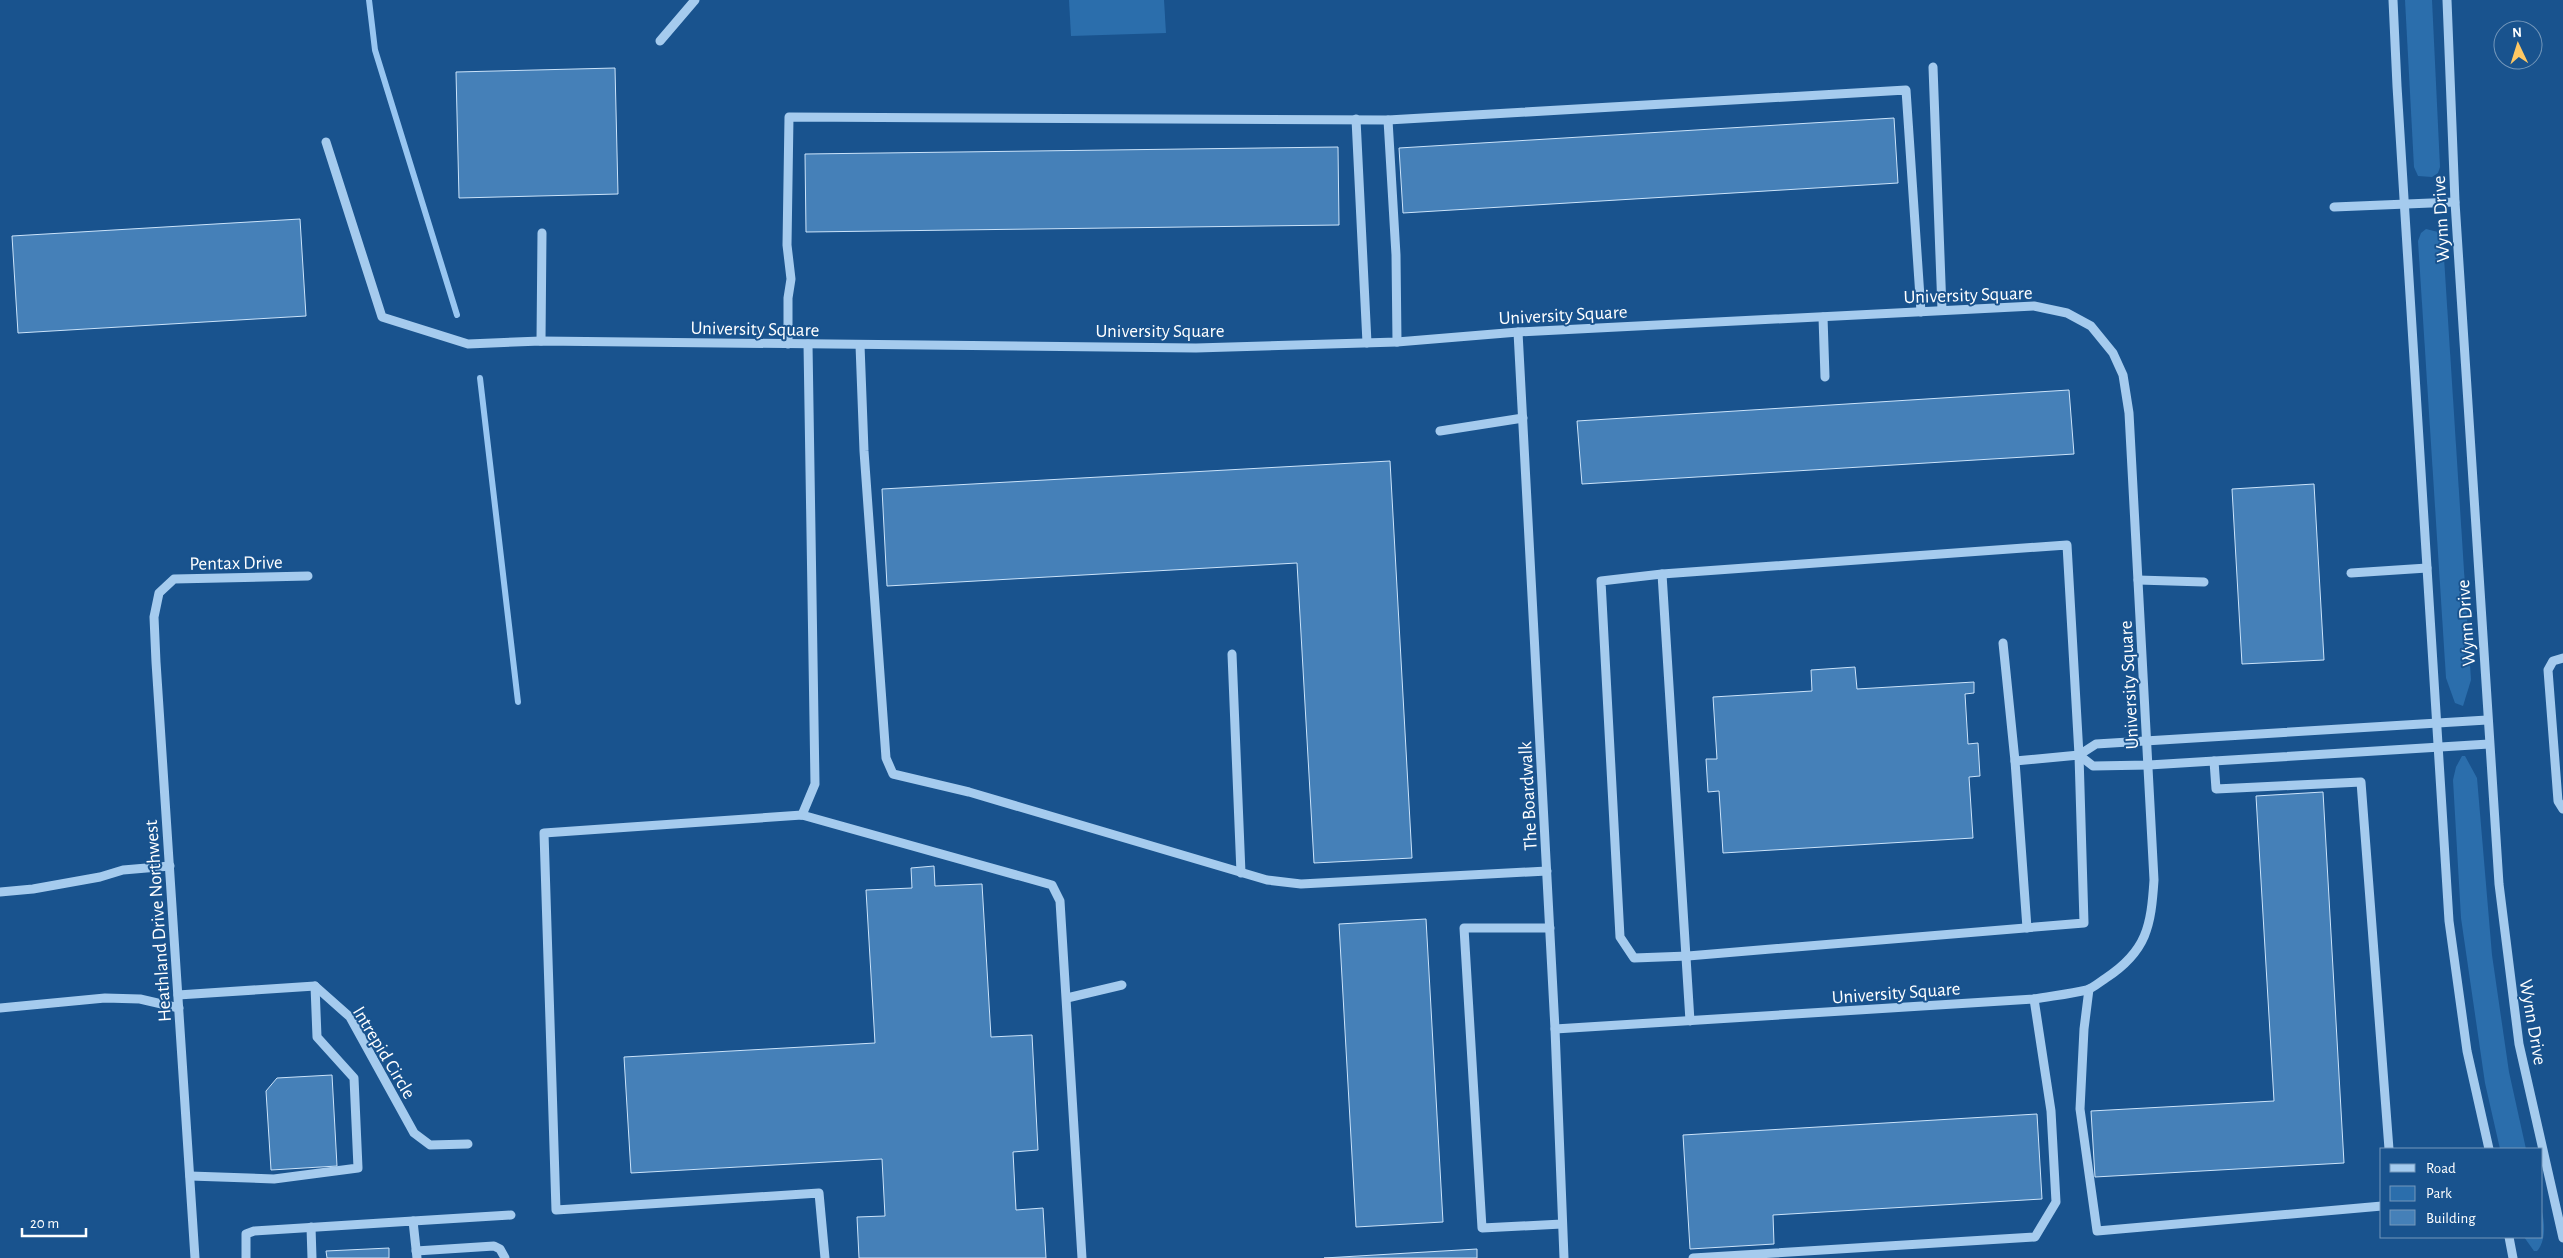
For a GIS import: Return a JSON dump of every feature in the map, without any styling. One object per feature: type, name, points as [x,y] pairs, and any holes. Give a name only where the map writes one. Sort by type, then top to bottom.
[{"type":"street","points":[[660,40],[695,0]]},
{"type":"street","name":"Wynn Drive","points":[[2394,0],[2404,204],[2449,921],[2467,1051],[2489,1148]]},
{"type":"street","name":"Wynn Drive","points":[[2447,0],[2455,202],[2499,884],[2519,1044],[2543,1148]]},
{"type":"street","points":[[1933,68],[1942,310]]},
{"type":"street","points":[[788,344],[788,298],[791,279],[787,245],[790,116],[1388,120],[1906,90],[1920,312]]},
{"type":"street","points":[[1356,119],[1367,343]]},
{"type":"street","points":[[1388,120],[1396,255],[1398,342]]},
{"type":"street","name":"University Square","points":[[326,142],[382,317],[468,344],[541,341],[1196,348],[1398,342],[1518,332],[2034,306],[2067,313],[2091,326],[2113,353],[2123,375],[2129,413],[2154,880],[2152,917],[2145,936],[2133,956],[2112,974],[2089,989],[2034,999],[1556,1029]]},
{"type":"street","points":[[2334,207],[2455,202]]},
{"type":"street","points":[[541,341],[542,233]]},
{"type":"street","points":[[1822,317],[1825,377]]},
{"type":"street","name":"The Boardwalk","points":[[1518,332],[1556,1029],[1564,1258]]},
{"type":"street","points":[[802,815],[815,784],[808,344]]},
{"type":"street","points":[[860,345],[864,451],[886,758],[894,774],[969,792],[1267,880],[1301,884],[1547,871]]},
{"type":"street","points":[[1440,431],[1523,418]]},
{"type":"street","points":[[2067,545],[2079,756],[2084,924],[1688,956],[1634,958],[1620,937],[1601,581],[1662,574],[2067,545]]},
{"type":"street","points":[[2350,573],[2427,568]]},
{"type":"street","points":[[1662,574],[1688,956],[1690,1021]]},
{"type":"street","name":"Pentax Drive","points":[[166,586],[174,579],[308,576]]},
{"type":"street","points":[[2138,580],[2204,582]]},
{"type":"street","name":"Heathland Drive Northwest","points":[[166,586],[158,593],[154,617],[194,1258]]},
{"type":"street","points":[[2003,643],[2015,761],[2027,928]]},
{"type":"street","points":[[1232,654],[1241,873]]},
{"type":"street","points":[[2563,658],[2553,661],[2548,670],[2558,801],[2563,809]]},
{"type":"street","points":[[2015,761],[2079,756],[2096,744],[2487,720]]},
{"type":"street","points":[[2079,756],[2093,766],[2149,765],[2489,744]]},
{"type":"street","points":[[2214,761],[2216,790],[2361,782],[2389,1148]]},
{"type":"street","points":[[825,1258],[819,1193],[556,1210],[544,832],[802,815],[1052,885],[1060,901],[1082,1258]]},
{"type":"street","points":[[0,892],[100,877],[123,870],[170,866]]},
{"type":"street","points":[[1550,928],[1464,928],[1482,1228],[1562,1224]]},
{"type":"street","points":[[1067,998],[1122,985]]},
{"type":"street","points":[[178,995],[315,986],[317,1037],[354,1078],[358,1168],[274,1179],[190,1176]]},
{"type":"street","name":"Intrepid Circle","points":[[315,986],[350,1017],[414,1133],[430,1145],[468,1144]]},
{"type":"street","points":[[2089,989],[2084,1029],[2080,1109],[2096,1231],[2380,1206]]},
{"type":"street","points":[[0,1008],[105,998],[140,999],[179,1008]]},
{"type":"street","points":[[1693,1258],[2036,1237],[2056,1202],[2051,1111],[2034,999]]},
{"type":"street","name":"Wynn Drive","points":[[2543,1150],[2563,1238]]},
{"type":"street","points":[[246,1258],[246,1234],[254,1231],[511,1215]]},
{"type":"street","points":[[413,1221],[417,1254],[494,1246],[500,1249],[505,1258]]},
{"type":"street","points":[[311,1228],[312,1258]]},
{"type":"street","points":[[2509,1238],[2513,1258]]},
{"type":"green space","points":[[1069,0],[1164,0],[1166,33],[1071,36]]},
{"type":"green space","points":[[2405,0],[2432,0],[2440,167],[2438,173],[2432,177],[2418,176],[2414,167]]},
{"type":"green space","points":[[2426,229],[2438,232],[2443,242],[2471,680],[2463,706],[2455,703],[2446,678],[2418,241],[2421,233]]},
{"type":"green space","points":[[2462,756],[2465,756],[2477,778],[2492,955],[2509,1072],[2526,1148],[2500,1148],[2485,1083],[2461,918],[2453,780],[2456,767]]},
{"type":"green space","points":[[2525,1238],[2543,1238],[2540,1247],[2537,1251],[2534,1251]]},
{"type":"building","points":[[615,68],[618,194],[459,198],[456,72]]},
{"type":"building","points":[[1894,118],[1898,183],[1403,213],[1399,148]]},
{"type":"building","points":[[1338,147],[1339,225],[806,232],[805,154]]},
{"type":"building","points":[[300,219],[306,316],[18,333],[12,236]]},
{"type":"building","points":[[2069,390],[2074,454],[1582,484],[1577,421]]},
{"type":"building","points":[[1390,461],[1412,858],[1314,863],[1297,563],[887,586],[882,489]]},
{"type":"building","points":[[2314,484],[2324,660],[2242,664],[2232,489]]},
{"type":"building","points":[[1855,667],[1857,689],[1974,682],[1974,693],[1965,694],[1968,744],[1978,743],[1980,776],[1969,777],[1973,838],[1723,853],[1719,791],[1708,792],[1706,759],[1717,759],[1713,697],[1812,691],[1811,670]]},
{"type":"building","points":[[2323,792],[2344,1163],[2095,1177],[2091,1111],[2274,1101],[2256,796]]},
{"type":"building","points":[[934,866],[935,886],[982,884],[991,1037],[1032,1035],[1038,1150],[1013,1152],[1016,1210],[1043,1208],[1046,1258],[859,1258],[857,1217],[885,1216],[882,1159],[631,1173],[624,1057],[875,1043],[866,890],[912,888],[911,868]]},
{"type":"building","points":[[1426,919],[1443,1222],[1356,1227],[1339,924]]},
{"type":"building","points":[[332,1075],[337,1166],[271,1170],[266,1091],[277,1078]]},
{"type":"building","points":[[2037,1114],[2042,1199],[1773,1215],[1774,1244],[1690,1249],[1683,1135]]},
{"type":"building","points":[[389,1248],[389,1258],[327,1258],[326,1251]]},
{"type":"building","points":[[1477,1249],[1477,1258],[1324,1258]]},
{"type":"waterway","points":[[369,0],[375,50],[457,315]]},
{"type":"waterway","points":[[480,378],[518,702]]}]
